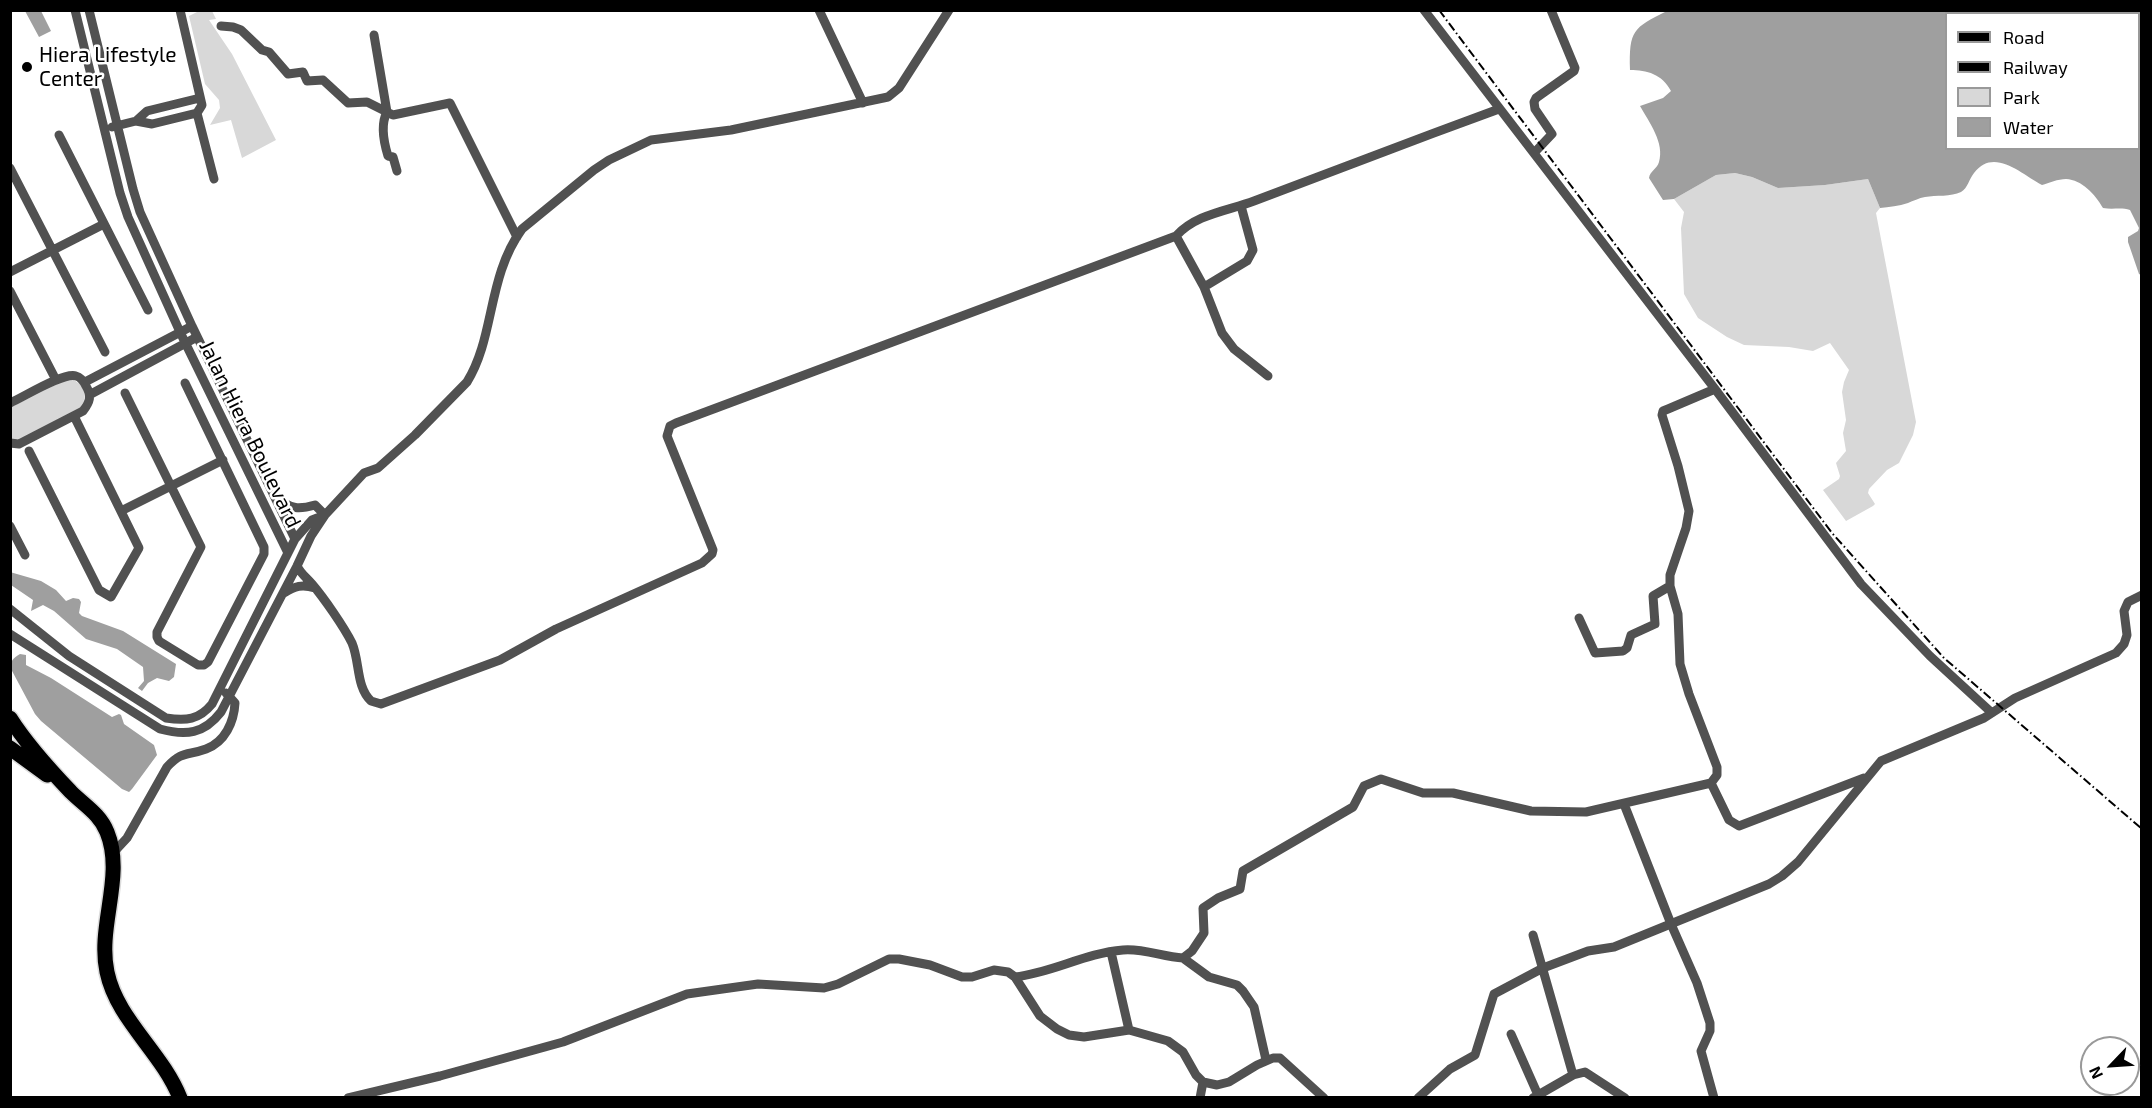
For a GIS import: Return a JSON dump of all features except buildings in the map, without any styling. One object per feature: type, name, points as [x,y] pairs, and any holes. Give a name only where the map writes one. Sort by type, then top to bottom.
[{"type":"main road","points":[[10,718],[34,751],[74,794]]},
{"type":"main road","points":[[10,748],[74,794],[96,813],[106,830],[114,852],[104,948],[107,971],[120,1006],[166,1073],[180,1098]]},
{"type":"street","name":"Jalan Hiera Boulevard","points":[[10,609],[69,656],[166,718],[192,720],[204,713],[219,689],[288,553],[185,344],[128,217],[75,10]]},
{"type":"street","name":"Jalan Hiera Boulevard","points":[[89,10],[140,212],[197,337],[295,539]]},
{"type":"street","points":[[104,129],[136,121],[152,124],[197,113],[202,105],[180,10]]},
{"type":"street","points":[[819,10],[863,103]]},
{"type":"street","points":[[949,10],[894,94],[863,103],[731,130],[651,140],[609,160],[594,170],[522,229],[503,264],[473,373],[415,435],[378,468],[364,474],[325,515],[312,520],[295,539],[288,553],[299,562],[301,574],[315,588],[351,642],[366,696],[375,703],[381,704],[500,660],[550,632],[702,563],[712,554],[713,550],[667,436],[670,426],[1176,236],[1187,224],[1197,219],[1241,206],[1499,109]]},
{"type":"street","points":[[1424,10],[1861,584],[1930,656],[1992,713]]},
{"type":"street","points":[[1534,153],[1552,134],[1535,108],[1534,102],[1536,98],[1575,68],[1555,12]]},
{"type":"street","points":[[221,26],[241,30],[262,50],[269,52],[288,74],[303,72],[307,81],[323,80],[348,103],[367,102],[393,115],[450,103],[517,237]]},
{"type":"street","points":[[374,35],[387,112],[383,119],[384,141],[388,156],[393,157],[397,171]]},
{"type":"street","points":[[136,121],[147,111],[200,98]]},
{"type":"street","points":[[197,113],[214,179]]},
{"type":"street","points":[[59,135],[148,310]]},
{"type":"street","points":[[10,168],[105,352]]},
{"type":"street","points":[[1204,287],[1247,261],[1254,250],[1241,206]]},
{"type":"street","points":[[10,272],[104,224]]},
{"type":"street","points":[[1176,236],[1204,287],[1226,338],[1234,349],[1268,376]]},
{"type":"street","points":[[10,291],[56,380]]},
{"type":"street","points":[[85,382],[192,326]]},
{"type":"street","points":[[90,394],[197,337]]},
{"type":"street","points":[[139,353],[145,365]]},
{"type":"street","points":[[10,403],[64,376],[76,376],[85,382],[90,394],[89,403],[83,411],[19,444],[10,443]]},
{"type":"street","points":[[125,393],[201,547],[157,632],[157,637],[159,641],[198,665],[204,665],[208,662],[264,554],[264,547],[185,383]]},
{"type":"street","points":[[1183,958],[1192,951],[1204,933],[1203,908],[1218,898],[1240,889],[1245,869],[1353,807],[1364,786],[1381,778],[1423,793],[1449,793],[1531,811],[1586,812],[1711,783],[1717,775],[1717,766],[1682,673],[1678,614],[1670,586],[1671,566],[1686,528],[1689,511],[1662,415],[1668,409],[1714,389]]},
{"type":"street","points":[[29,451],[99,590],[111,597],[139,548],[74,416]]},
{"type":"street","points":[[121,511],[223,460]]},
{"type":"street","points":[[270,486],[285,504],[304,509],[315,505],[325,515]]},
{"type":"street","name":"Jalan Hiera Boulevard","points":[[10,634],[160,729],[178,734],[197,731],[213,722],[230,694],[307,545],[325,515]]},
{"type":"street","points":[[10,526],[15,545],[25,555]]},
{"type":"street","points":[[295,539],[307,545]]},
{"type":"street","points":[[283,594],[294,587],[305,585],[315,588]]},
{"type":"street","points":[[1579,618],[1595,653],[1623,651],[1627,648],[1631,635],[1655,624],[1653,596],[1670,586]]},
{"type":"street","points":[[1418,1098],[1450,1069],[1475,1055],[1494,994],[1543,968],[1588,951],[1614,947],[1769,884],[1782,876],[1798,862],[1875,766],[1889,757],[1984,718],[2015,698],[2116,653],[2124,644],[2127,635],[2124,610],[2128,602],[2142,595]]},
{"type":"street","points":[[114,852],[128,838],[174,760],[184,753],[206,749],[219,741],[229,729],[234,716],[235,703],[230,694],[219,689]]},
{"type":"street","points":[[1711,783],[1730,820],[1739,826],[1866,777]]},
{"type":"street","points":[[1624,804],[1697,983],[1710,1023],[1710,1031],[1701,1051],[1714,1098]]},
{"type":"street","points":[[1533,935],[1573,1075]]},
{"type":"street","points":[[1015,977],[1038,974],[1072,961],[1111,952],[1129,950],[1183,958],[1209,977],[1237,985],[1244,991],[1254,1007],[1266,1060]]},
{"type":"street","points":[[1111,952],[1129,1030]]},
{"type":"street","points":[[348,1098],[440,1076],[563,1042],[699,991],[758,984],[825,988],[889,959],[930,965],[962,977],[972,977],[1001,969],[1015,977],[1040,1016],[1069,1035],[1084,1036],[1129,1030],[1168,1041],[1183,1052],[1196,1075],[1203,1082],[1217,1085],[1229,1082],[1266,1060],[1280,1058],[1324,1098]]},
{"type":"street","points":[[1511,1034],[1536,1096],[1573,1075],[1585,1072],[1625,1098]]},
{"type":"street","points":[[1200,1098],[1203,1082]]},
{"type":"green space","points":[[201,10],[212,11],[216,19],[209,20],[232,54],[276,140],[242,158],[231,120],[210,125],[220,108],[219,100],[205,84],[189,16]]},
{"type":"green space","points":[[1735,173],[1752,177],[1778,188],[1868,179],[1880,208],[1876,213],[1916,422],[1913,435],[1899,463],[1887,470],[1869,489],[1868,493],[1875,504],[1846,521],[1823,490],[1839,479],[1836,463],[1846,451],[1843,433],[1846,420],[1842,392],[1849,370],[1830,343],[1813,351],[1789,347],[1744,345],[1698,318],[1684,294],[1681,228],[1684,212],[1674,199],[1716,175]]},
{"type":"green space","points":[[72,379],[81,385],[85,392],[80,409],[19,439],[11,439],[11,407],[61,382]]},
{"type":"water","points":[[25,11],[41,11],[51,31],[39,37]]},
{"type":"water","points":[[1667,11],[2133,11],[2134,12],[1945,12],[1945,150],[2140,150],[2140,18],[2142,21],[2141,275],[2128,242],[2128,237],[2139,228],[2130,210],[2103,208],[2088,189],[2072,180],[2060,180],[2042,185],[1999,162],[1990,162],[1982,166],[1974,173],[1965,188],[1957,194],[1925,197],[1883,208],[1880,208],[1868,179],[1778,188],[1752,177],[1735,173],[1716,175],[1674,199],[1663,200],[1649,178],[1659,162],[1660,147],[1640,106],[1663,98],[1671,91],[1654,74],[1630,70],[1632,38],[1635,32]]},
{"type":"water","points":[[10,572],[41,581],[56,590],[66,601],[73,598],[79,599],[81,602],[79,613],[82,616],[123,631],[176,664],[174,677],[169,681],[157,678],[148,683],[142,691],[138,688],[144,681],[143,667],[117,649],[86,639],[54,611],[43,605],[31,611],[33,600],[11,585]]},
{"type":"water","points":[[20,654],[26,655],[26,665],[51,678],[112,717],[121,715],[124,724],[154,745],[157,755],[129,792],[122,789],[35,714],[11,669],[12,660]]},
{"type":"railway","points":[[1439,10],[1832,533],[1944,658],[2142,829]]},
{"type":"place","name":"Hiera Lifestyle Center","points":[[27,67]]}]
